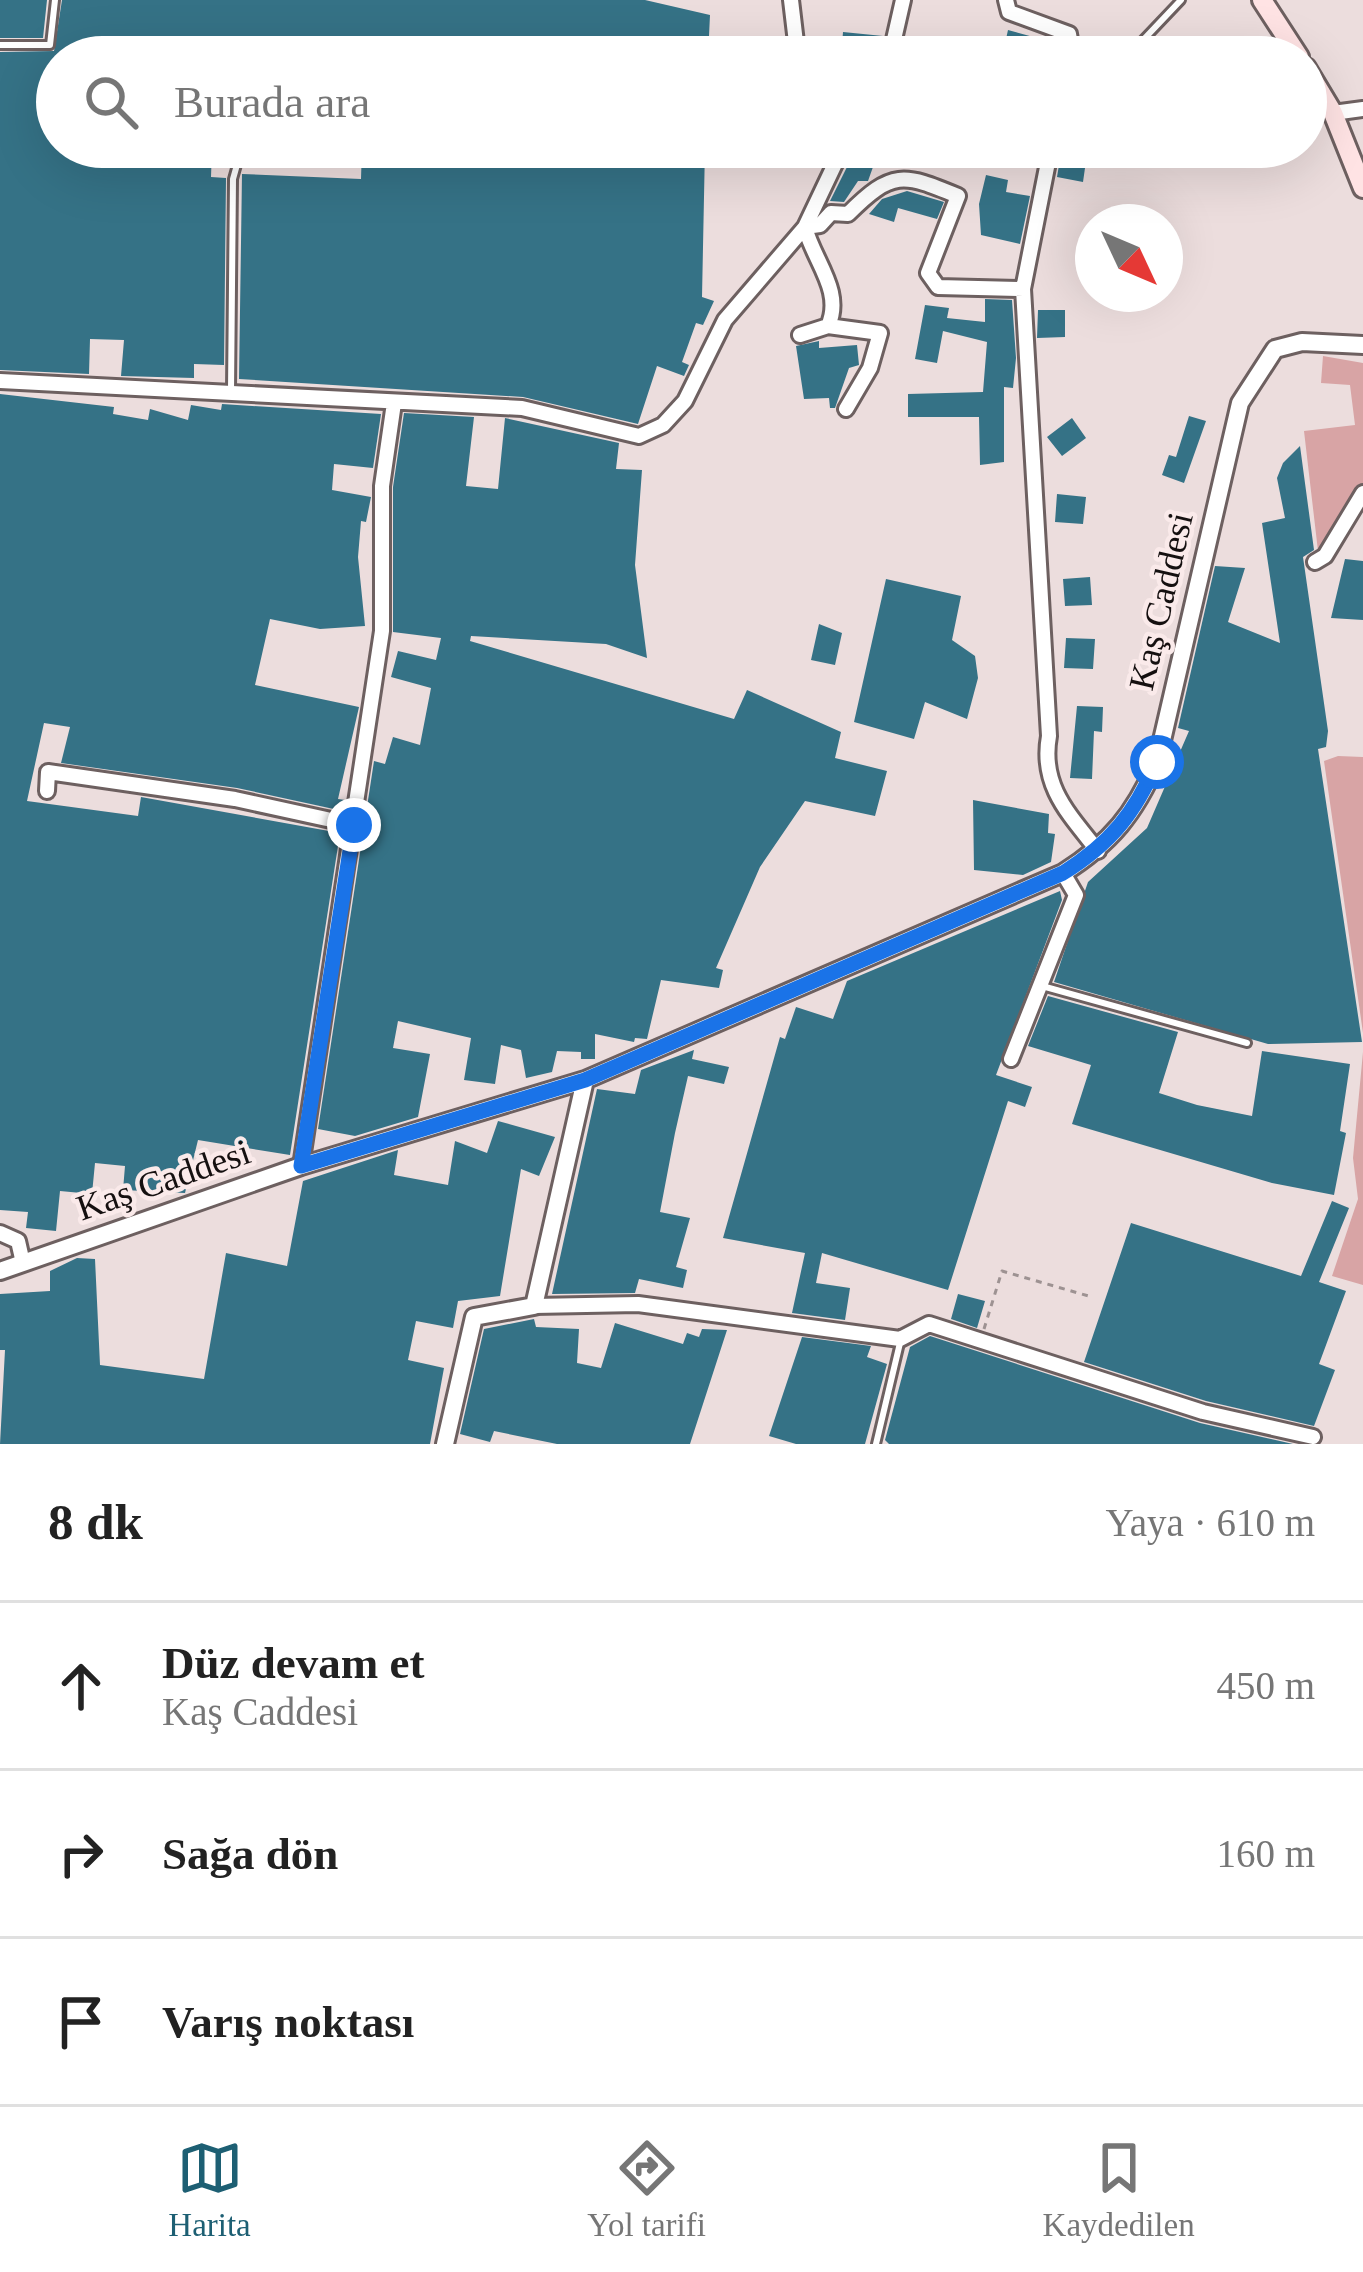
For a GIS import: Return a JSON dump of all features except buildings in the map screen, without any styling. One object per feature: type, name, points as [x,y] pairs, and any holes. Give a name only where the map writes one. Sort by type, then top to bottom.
[{"type":"main road","points":[[1262,0],[1286,36]]},
{"type":"main road","points":[[1327,103],[1363,188]]},
{"type":"street","points":[[791,0],[795,36]]},
{"type":"street","points":[[895,36],[903,0]]},
{"type":"street","points":[[1006,0],[1009,12],[1069,36]]},
{"type":"street","points":[[1333,113],[1363,109]]},
{"type":"street","points":[[0,381],[522,408],[639,436],[663,425],[685,401],[725,320],[805,227],[833,168]]},
{"type":"street","points":[[1047,168],[1023,290],[1049,736],[1045,760],[1060,801],[1098,851]]},
{"type":"street","points":[[805,227],[820,225],[832,213],[848,214],[892,178],[911,176],[958,196],[928,273],[938,287],[1023,290]]},
{"type":"street","points":[[805,227],[835,311],[828,326]]},
{"type":"street","points":[[800,335],[828,326],[880,334],[870,368],[847,410]]},
{"type":"street","name":"Kaş Caddesi","points":[[0,1271],[301,1166],[585,1080],[1063,873],[1098,851],[1135,813],[1157,762],[1240,403],[1275,350],[1302,342],[1363,345]]},
{"type":"street","points":[[301,1166],[382,631],[382,486],[394,404]]},
{"type":"street","points":[[1315,562],[1325,556],[1363,493]]},
{"type":"street","points":[[47,791],[48,772],[235,799],[354,825]]},
{"type":"street","points":[[1011,1059],[1076,895],[1063,873]]},
{"type":"street","points":[[534,1306],[585,1080]]},
{"type":"street","points":[[0,1233],[18,1241],[23,1263]]},
{"type":"street","points":[[445,1444],[474,1317],[534,1306],[638,1304],[900,1339],[929,1324],[1203,1412],[1313,1437]]},
{"type":"lane","points":[[51,36],[55,0]]},
{"type":"lane","points":[[1147,36],[1181,0]]},
{"type":"lane","points":[[0,46],[36,45]]},
{"type":"lane","points":[[231,391],[236,168]]},
{"type":"lane","points":[[1042,986],[1247,1042]]},
{"type":"lane","points":[[876,1444],[902,1353],[900,1339]]},
{"type":"path","points":[[980,1340],[1002,1270],[1092,1297]]},
{"type":"shaded area","points":[[1323,356],[1363,363],[1363,488],[1318,551],[1304,431],[1355,425],[1350,385],[1321,383]]},
{"type":"shaded area","points":[[1363,757],[1363,1033],[1324,761]]},
{"type":"shaded area","points":[[1363,1052],[1363,1285],[1332,1276],[1358,1199],[1353,1158]]},
{"type":"route","points":[[354,825],[301,1166],[585,1080],[1063,873],[1098,851],[1135,813],[1157,762]]}]
